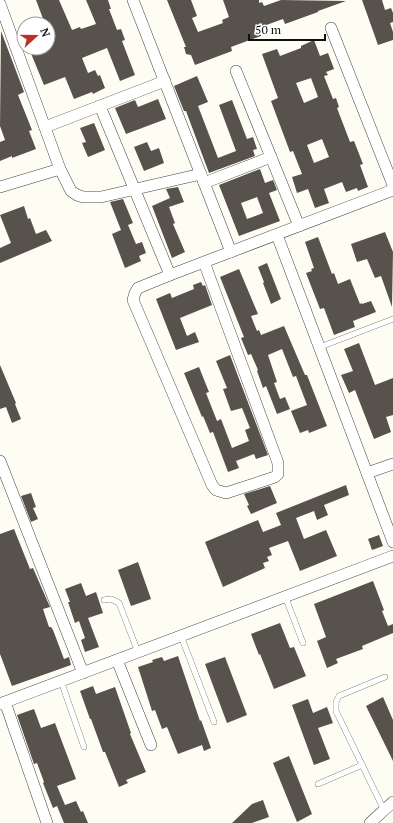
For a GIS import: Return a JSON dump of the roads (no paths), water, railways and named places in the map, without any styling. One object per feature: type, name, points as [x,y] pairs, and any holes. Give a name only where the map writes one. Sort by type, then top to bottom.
[{"type":"street","points":[[132,0],[231,252]]},
{"type":"street","points":[[0,4],[60,169],[71,191],[77,195],[83,197],[101,197],[134,189],[203,178],[271,157]]},
{"type":"street","points":[[331,28],[393,185]]},
{"type":"street","points":[[236,71],[299,226]]},
{"type":"street","points":[[45,127],[165,81]]},
{"type":"street","points":[[100,106],[170,275]]},
{"type":"street","points":[[0,188],[60,169]]},
{"type":"street","points":[[204,262],[278,463],[278,474],[274,477],[226,493],[216,490],[212,486],[133,300],[135,292],[138,288],[170,275],[204,262],[277,235],[393,190]]},
{"type":"street","points":[[277,235],[393,542]]},
{"type":"street","points":[[0,461],[83,673]]},
{"type":"street","points":[[367,473],[393,464]]},
{"type":"street","points":[[47,823],[3,703],[393,556]]},
{"type":"street","points":[[117,660],[151,745]]},
{"type":"street","points":[[374,821],[393,802]]},
{"type":"lane","points":[[320,347],[393,319]]},
{"type":"lane","points":[[285,596],[303,644]]},
{"type":"lane","points":[[104,600],[111,599],[119,603],[138,652]]},
{"type":"lane","points":[[181,636],[214,722]]},
{"type":"lane","points":[[384,810],[336,711],[336,702],[339,696],[385,677]]},
{"type":"lane","points":[[61,681],[84,747]]},
{"type":"lane","points":[[318,784],[362,765]]}]
